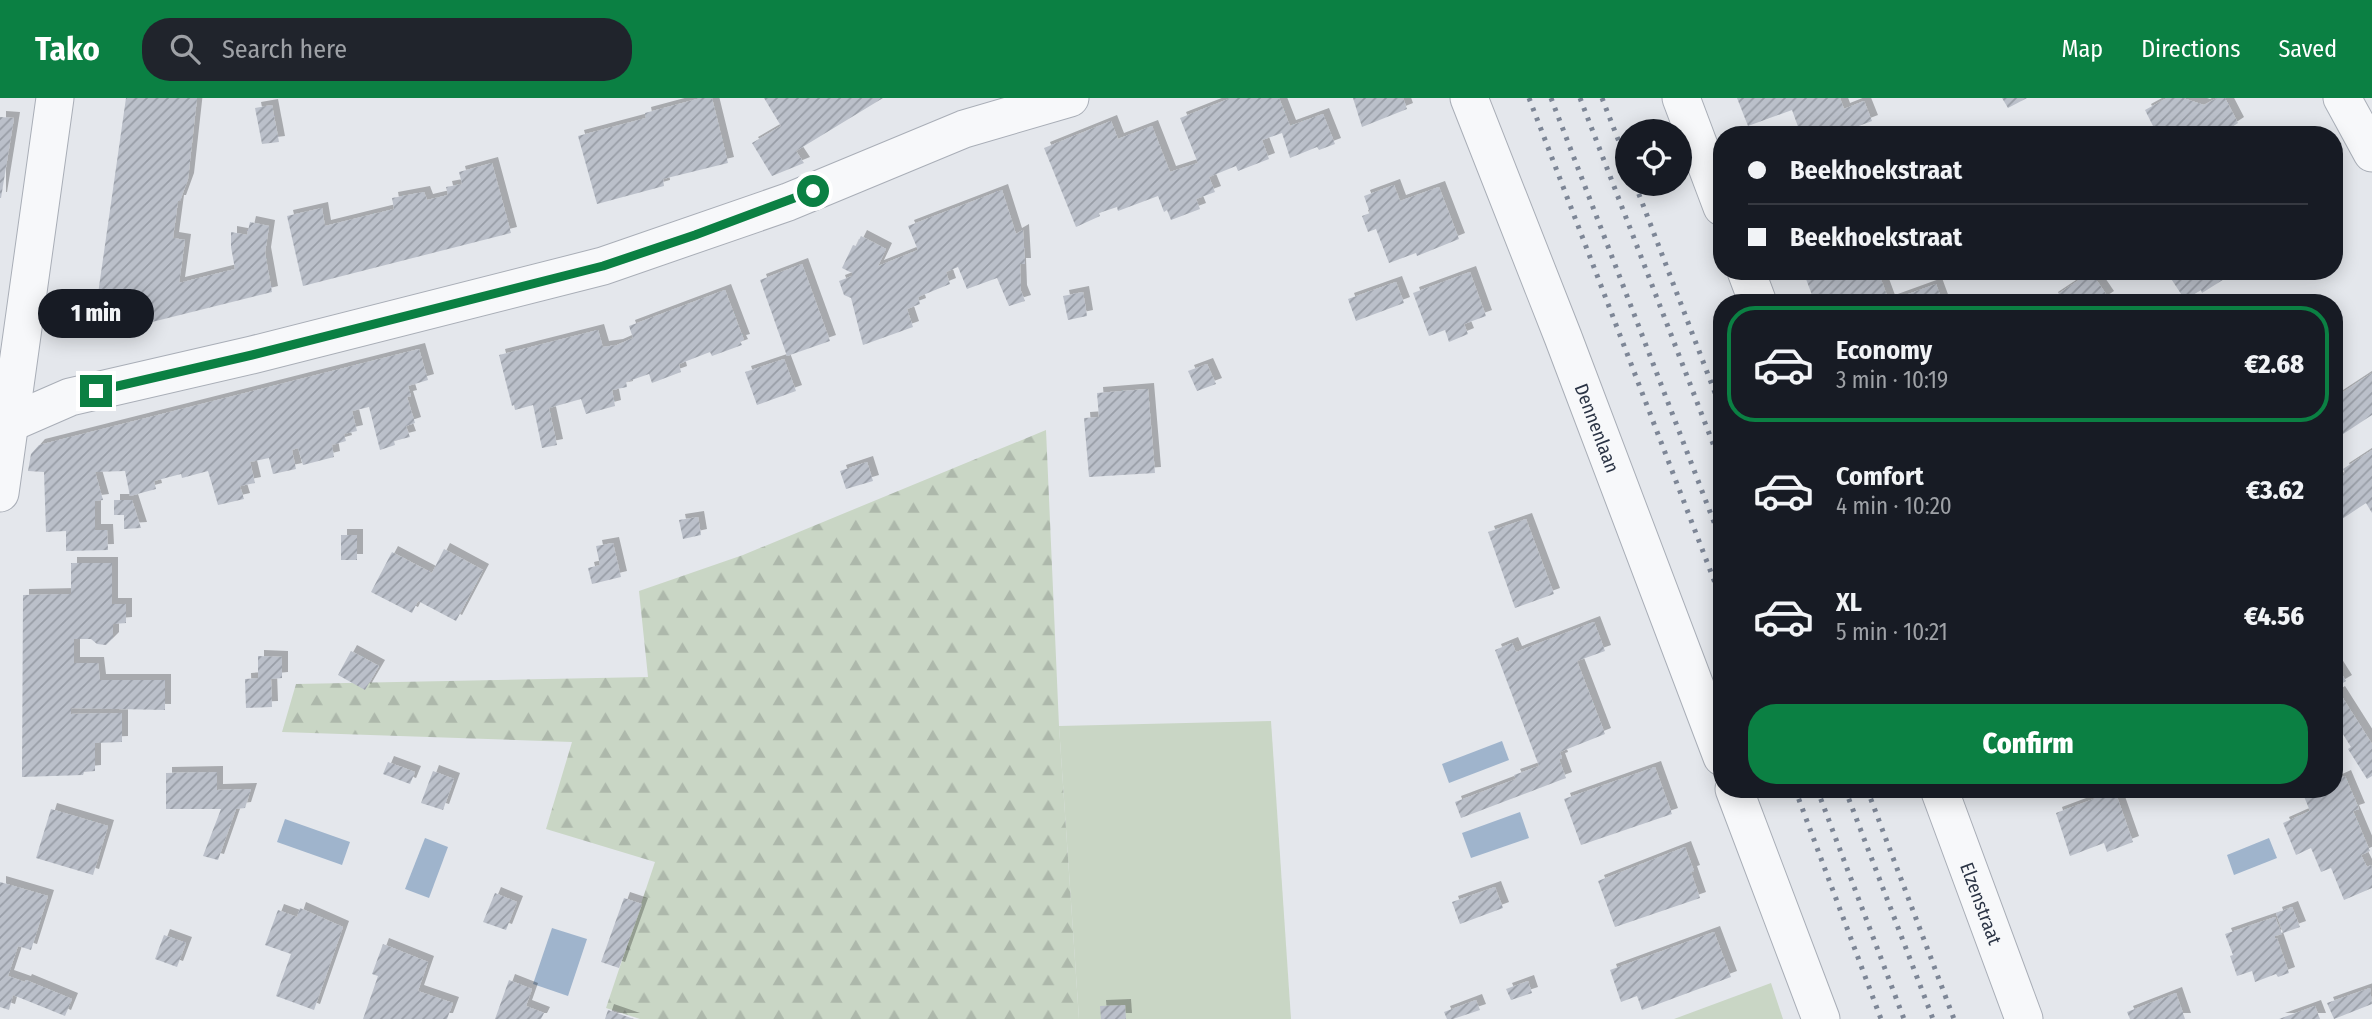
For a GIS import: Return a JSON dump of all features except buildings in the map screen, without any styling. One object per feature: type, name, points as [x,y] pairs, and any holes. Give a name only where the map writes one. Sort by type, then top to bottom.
[{"type":"street","points":[[0,493],[4,424],[22,345],[55,98]]},
{"type":"street","points":[[964,129],[985,98]]},
{"type":"street","points":[[4,424],[70,397],[252,355],[603,266],[788,202],[964,129],[1070,98]]},
{"type":"street","name":"Dennenlaan","points":[[1469,98],[1713,733]]},
{"type":"street","points":[[1681,98],[1713,183]]},
{"type":"street","points":[[2342,98],[2372,153]]},
{"type":"street","points":[[1737,798],[1821,1019]]},
{"type":"street","name":"Elzenstraat","points":[[1942,798],[2024,1019]]},
{"type":"green space","points":[[1046,430],[1059,726],[1079,1019],[640,1019],[606,1008],[655,862],[546,829],[572,742],[282,732],[296,684],[648,677],[639,591],[743,555]]},
{"type":"green space","points":[[1271,721],[1291,1019],[1079,1019],[1059,726]]},
{"type":"green space","points":[[1771,983],[1783,1019],[1674,1019]]},
{"type":"water","points":[[1502,741],[1509,760],[1449,783],[1442,764]]},
{"type":"water","points":[[1520,812],[1529,838],[1471,858],[1462,833]]},
{"type":"water","points":[[285,819],[350,842],[342,865],[277,842]]},
{"type":"water","points":[[425,838],[448,847],[429,898],[405,889]]},
{"type":"water","points":[[2269,838],[2277,858],[2234,875],[2227,855]]},
{"type":"water","points":[[552,928],[587,939],[568,996],[533,984]]},
{"type":"railway","points":[[1529,98],[1713,578]]},
{"type":"railway","points":[[1551,98],[1713,520]]},
{"type":"railway","points":[[1580,98],[1713,444]]},
{"type":"railway","points":[[1602,98],[1615,132]]},
{"type":"railway","points":[[1640,196],[1713,388]]},
{"type":"railway","points":[[1798,798],[1881,1019]]},
{"type":"railway","points":[[1820,798],[1904,1019]]},
{"type":"railway","points":[[1848,798],[1933,1019]]},
{"type":"railway","points":[[1870,798],[1954,1019]]},
{"type":"route","points":[[96,391],[252,355],[603,266],[813,191]]}]
